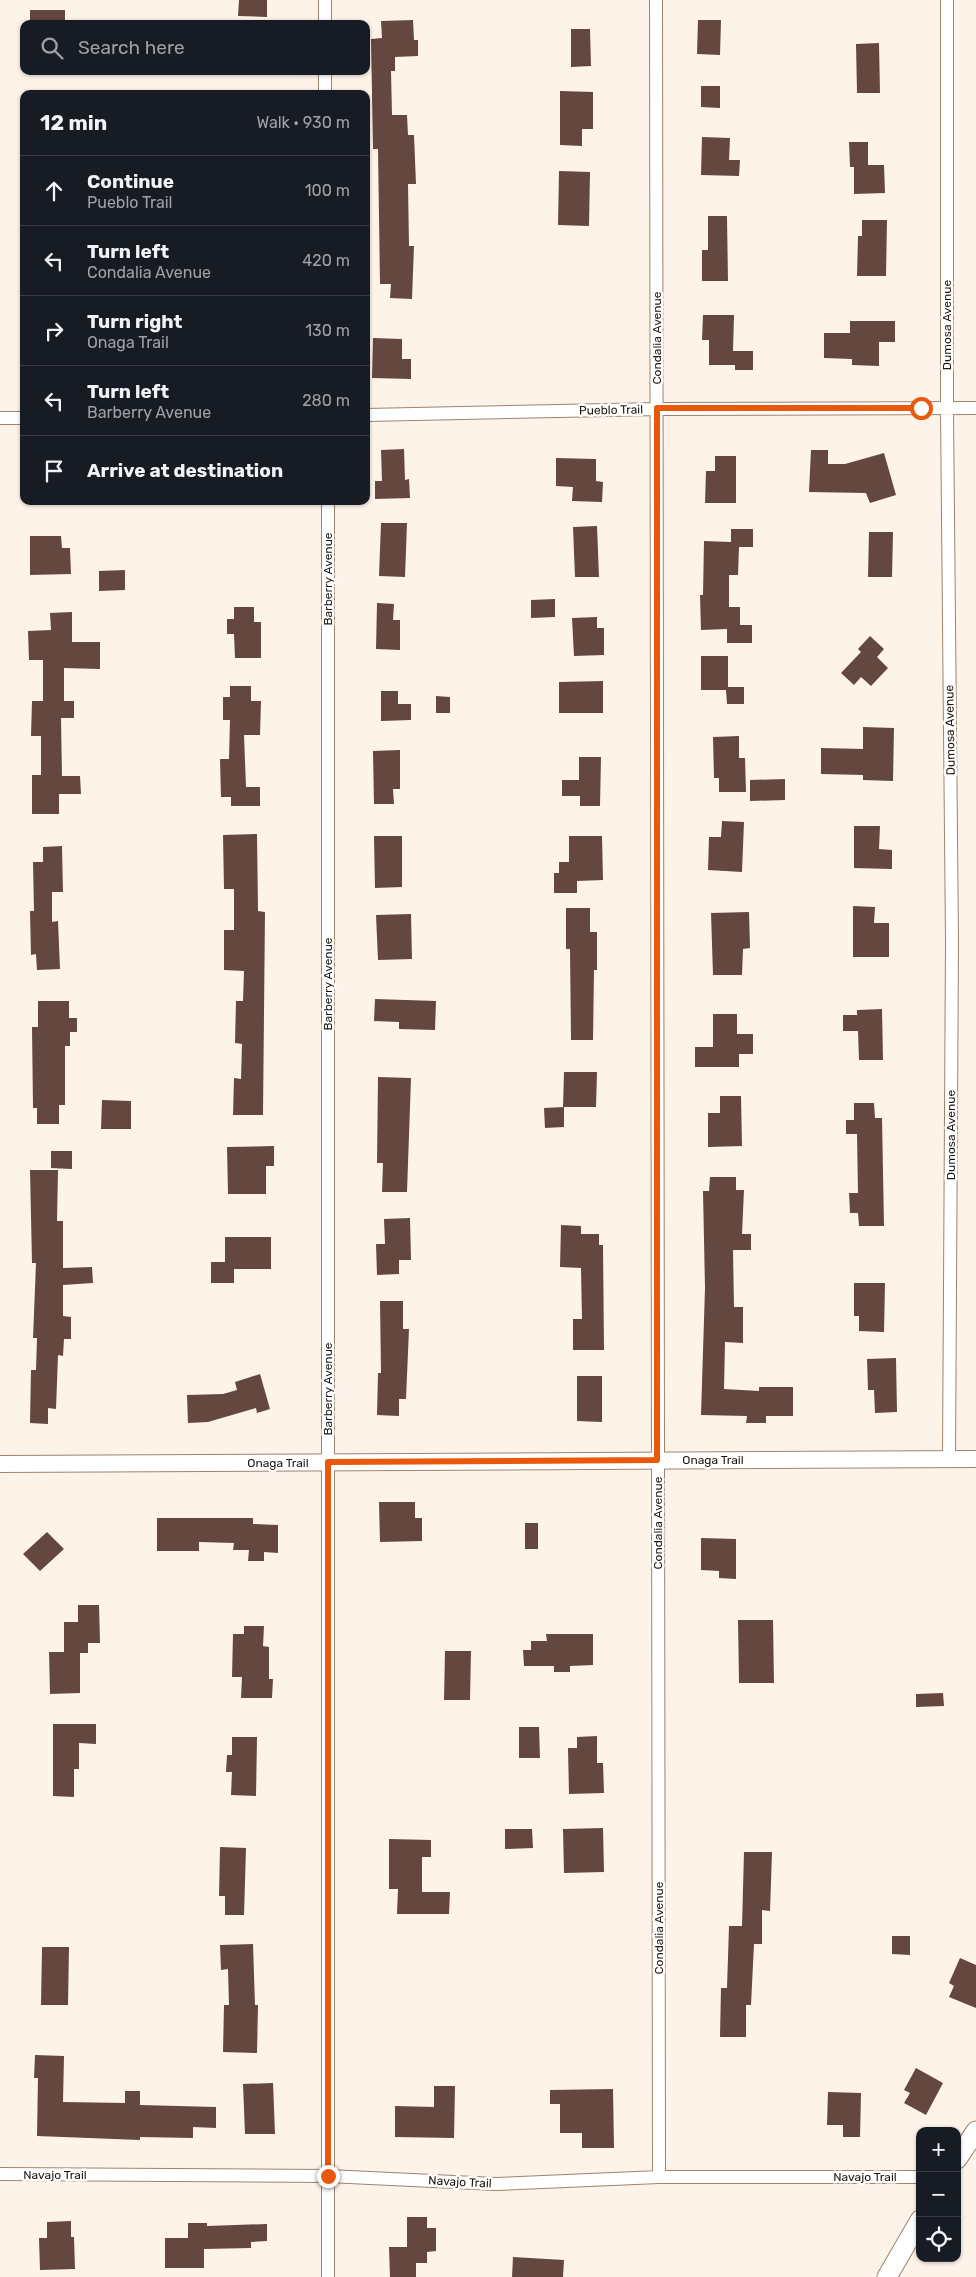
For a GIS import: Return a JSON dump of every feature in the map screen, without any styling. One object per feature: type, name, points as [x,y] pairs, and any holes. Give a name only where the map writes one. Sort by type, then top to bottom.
[{"type":"main road","points":[[961,2152],[976,2131]]},
{"type":"main road","points":[[887,2277],[916,2227]]},
{"type":"street","points":[[325,0],[325,20]]},
{"type":"street","name":"Condalia Avenue","points":[[656,0],[657,1460],[660,2177]]},
{"type":"street","name":"Dumosa Avenue","points":[[947,0],[947,408],[952,942],[949,1460]]},
{"type":"street","points":[[325,75],[325,90]]},
{"type":"street","name":"Pueblo Trail","points":[[370,415],[657,408],[976,408]]},
{"type":"street","points":[[0,418],[20,418]]},
{"type":"street","name":"Barberry Avenue","points":[[328,505],[328,2277]]},
{"type":"street","name":"Onaga Trail","points":[[0,1464],[976,1459]]},
{"type":"street","name":"Navajo Trail","points":[[0,2174],[328,2176],[496,2184],[660,2177],[916,2176]]},
{"type":"building","points":[[239,0],[267,0],[267,17],[238,16]]},
{"type":"building","points":[[30,10],[65,10],[65,20],[30,20]]},
{"type":"building","points":[[413,20],[414,40],[418,40],[418,56],[395,57],[395,71],[391,71],[392,115],[407,115],[408,135],[414,135],[416,184],[408,184],[409,246],[414,246],[412,299],[390,298],[391,284],[380,284],[378,149],[373,149],[371,39],[382,38],[381,21]]},
{"type":"building","points":[[698,20],[721,20],[720,55],[697,54]]},
{"type":"building","points":[[571,29],[590,29],[591,66],[571,67]]},
{"type":"building","points":[[879,43],[880,93],[857,93],[856,44]]},
{"type":"building","points":[[701,86],[720,86],[720,108],[701,107]]},
{"type":"building","points":[[560,91],[593,92],[593,129],[582,129],[582,146],[560,145]]},
{"type":"building","points":[[702,137],[730,138],[729,160],[740,160],[739,176],[701,175]]},
{"type":"building","points":[[849,142],[868,142],[868,165],[884,165],[885,193],[854,194],[854,167],[850,167]]},
{"type":"building","points":[[559,171],[590,172],[589,226],[558,225]]},
{"type":"building","points":[[708,216],[727,216],[728,281],[702,281],[702,250],[708,250]]},
{"type":"building","points":[[862,220],[887,220],[886,276],[857,276],[858,236],[862,236]]},
{"type":"building","points":[[703,315],[734,315],[733,351],[753,351],[753,370],[735,370],[735,365],[709,365],[709,340],[702,340]]},
{"type":"building","points":[[850,321],[895,321],[895,342],[879,342],[879,366],[852,365],[852,359],[824,358],[824,333],[850,333]]},
{"type":"building","points":[[373,338],[402,339],[402,359],[411,359],[411,379],[372,378]]},
{"type":"building","points":[[404,449],[405,480],[409,479],[410,498],[375,499],[375,481],[382,481],[381,450]]},
{"type":"building","points":[[811,450],[828,450],[828,464],[845,464],[884,453],[896,495],[870,503],[866,493],[809,492]]},
{"type":"building","points":[[715,456],[736,456],[736,503],[705,503],[706,471],[715,471]]},
{"type":"building","points":[[556,458],[596,459],[596,481],[603,482],[602,502],[572,501],[573,487],[556,486]]},
{"type":"building","points":[[381,523],[407,523],[405,577],[379,576]]},
{"type":"building","points":[[597,526],[599,577],[575,577],[573,527]]},
{"type":"building","points":[[731,529],[753,529],[753,547],[739,547],[738,575],[729,575],[729,607],[740,607],[740,625],[752,625],[752,643],[727,643],[727,629],[701,630],[700,595],[703,595],[704,541],[731,542]]},
{"type":"building","points":[[869,532],[893,532],[892,577],[868,577]]},
{"type":"building","points":[[30,536],[61,536],[62,548],[70,548],[71,574],[30,575]]},
{"type":"building","points":[[125,570],[125,590],[99,591],[99,571]]},
{"type":"building","points":[[555,599],[555,617],[531,618],[531,600]]},
{"type":"building","points":[[377,603],[394,604],[393,620],[400,620],[400,650],[376,649]]},
{"type":"building","points":[[234,607],[254,607],[254,622],[261,622],[261,658],[235,658],[234,634],[227,634],[227,619],[234,619]]},
{"type":"building","points":[[72,612],[72,642],[100,642],[100,669],[64,668],[64,701],[74,701],[74,718],[61,718],[62,776],[80,776],[81,794],[59,794],[59,814],[32,814],[32,775],[41,775],[41,736],[31,736],[32,701],[43,701],[43,660],[29,660],[28,631],[51,630],[50,613]]},
{"type":"building","points":[[597,617],[597,628],[604,628],[604,655],[574,656],[572,618]]},
{"type":"building","points":[[870,636],[884,649],[877,657],[888,668],[871,686],[861,677],[854,685],[841,673],[861,652],[858,649]]},
{"type":"building","points":[[701,656],[728,656],[728,687],[744,687],[744,704],[727,704],[726,690],[701,690]]},
{"type":"building","points":[[603,681],[603,713],[559,713],[559,682]]},
{"type":"building","points":[[230,686],[251,686],[251,701],[261,701],[260,735],[244,735],[246,787],[260,787],[260,806],[231,806],[231,797],[221,797],[220,759],[229,759],[230,720],[223,720],[223,697],[230,697]]},
{"type":"building","points":[[381,691],[398,691],[398,704],[411,704],[411,720],[381,721]]},
{"type":"building","points":[[436,696],[450,697],[450,713],[436,713]]},
{"type":"building","points":[[863,727],[894,728],[893,781],[863,780],[863,775],[821,774],[821,748],[863,749]]},
{"type":"building","points":[[739,736],[739,758],[745,758],[746,792],[719,792],[719,778],[714,778],[713,737]]},
{"type":"building","points":[[400,750],[400,789],[393,789],[394,804],[374,804],[373,751]]},
{"type":"building","points":[[579,757],[601,757],[600,806],[580,806],[580,796],[562,796],[562,780],[579,780]]},
{"type":"building","points":[[785,779],[785,800],[750,801],[750,780]]},
{"type":"building","points":[[722,821],[744,822],[742,872],[708,870],[709,837],[721,837]]},
{"type":"building","points":[[854,826],[880,826],[879,849],[892,850],[892,869],[854,868]]},
{"type":"building","points":[[257,834],[258,911],[265,912],[263,1115],[233,1115],[234,1078],[241,1079],[242,1044],[235,1043],[236,1001],[243,1001],[244,971],[224,970],[224,930],[234,930],[234,889],[224,889],[223,835]]},
{"type":"building","points":[[374,836],[402,836],[402,887],[375,888]]},
{"type":"building","points":[[569,836],[602,836],[603,880],[577,881],[577,893],[554,893],[554,873],[559,873],[559,862],[569,862]]},
{"type":"building","points":[[62,846],[63,892],[52,892],[52,922],[58,921],[60,969],[37,970],[36,954],[31,955],[30,911],[34,911],[33,862],[43,862],[43,847]]},
{"type":"building","points":[[853,906],[875,907],[874,923],[889,923],[889,957],[853,957]]},
{"type":"building","points":[[566,908],[590,908],[590,932],[597,932],[597,970],[594,970],[593,1040],[571,1040],[570,949],[566,949]]},
{"type":"building","points":[[749,912],[750,948],[743,949],[742,975],[713,975],[711,913]]},
{"type":"building","points":[[411,914],[412,959],[378,960],[376,915]]},
{"type":"building","points":[[375,999],[436,1001],[435,1030],[399,1029],[399,1022],[374,1021]]},
{"type":"building","points":[[38,1001],[69,1001],[69,1018],[77,1018],[77,1032],[70,1032],[70,1046],[65,1046],[65,1105],[59,1105],[59,1124],[37,1124],[37,1108],[33,1108],[32,1027],[38,1027]]},
{"type":"building","points":[[882,1009],[883,1060],[859,1060],[858,1031],[843,1031],[843,1015],[857,1015],[857,1010]]},
{"type":"building","points":[[713,1014],[737,1014],[737,1034],[753,1034],[753,1054],[739,1054],[739,1067],[695,1067],[695,1047],[713,1047]]},
{"type":"building","points":[[564,1072],[597,1072],[596,1107],[563,1107]]},
{"type":"building","points":[[378,1077],[411,1078],[407,1192],[382,1192],[383,1163],[377,1163]]},
{"type":"building","points":[[720,1096],[741,1096],[742,1146],[708,1147],[708,1113],[720,1113]]},
{"type":"building","points":[[102,1100],[131,1101],[131,1129],[101,1129]]},
{"type":"building","points":[[854,1103],[874,1103],[875,1118],[882,1118],[884,1226],[859,1226],[858,1213],[850,1213],[849,1193],[858,1193],[857,1134],[846,1134],[846,1120],[854,1120]]},
{"type":"building","points":[[564,1107],[564,1127],[545,1128],[544,1108]]},
{"type":"building","points":[[274,1146],[274,1166],[266,1166],[266,1194],[228,1194],[227,1147]]},
{"type":"building","points":[[51,1151],[72,1151],[72,1169],[51,1168]]},
{"type":"building","points":[[30,1170],[58,1170],[57,1221],[63,1221],[63,1268],[92,1267],[93,1283],[63,1285],[63,1316],[71,1317],[71,1339],[64,1339],[63,1356],[58,1355],[56,1409],[48,1408],[48,1424],[30,1423],[31,1370],[36,1370],[37,1338],[33,1338],[36,1263],[32,1263]]},
{"type":"building","points":[[710,1177],[736,1177],[736,1190],[744,1190],[742,1234],[751,1234],[751,1250],[733,1250],[734,1307],[743,1307],[743,1343],[725,1342],[724,1389],[759,1391],[759,1387],[793,1387],[793,1416],[766,1416],[766,1423],[746,1423],[747,1416],[701,1415],[705,1288],[703,1191],[709,1191]]},
{"type":"building","points":[[410,1218],[411,1260],[399,1260],[399,1274],[377,1275],[376,1244],[385,1244],[384,1219]]},
{"type":"building","points":[[561,1225],[581,1226],[581,1234],[599,1234],[599,1245],[603,1245],[604,1350],[573,1350],[573,1319],[582,1319],[581,1268],[560,1267]]},
{"type":"building","points":[[225,1237],[271,1237],[271,1269],[234,1269],[234,1283],[211,1283],[211,1262],[225,1262]]},
{"type":"building","points":[[854,1283],[885,1283],[884,1332],[859,1331],[859,1316],[854,1316]]},
{"type":"building","points":[[380,1301],[403,1301],[403,1329],[409,1329],[406,1399],[399,1399],[399,1416],[377,1415],[378,1373],[381,1373]]},
{"type":"building","points":[[896,1358],[897,1412],[875,1413],[874,1390],[868,1390],[867,1359]]},
{"type":"building","points":[[260,1374],[270,1409],[257,1413],[256,1408],[208,1422],[188,1423],[187,1395],[223,1394],[237,1390],[235,1382]]},
{"type":"building","points":[[577,1376],[602,1376],[602,1422],[577,1421]]},
{"type":"building","points":[[379,1502],[415,1502],[415,1518],[422,1518],[422,1541],[380,1542]]},
{"type":"building","points":[[157,1518],[253,1518],[253,1524],[278,1525],[278,1553],[264,1552],[264,1561],[248,1561],[249,1550],[233,1550],[234,1543],[199,1542],[199,1551],[157,1551]]},
{"type":"building","points":[[525,1523],[538,1523],[538,1549],[525,1549]]},
{"type":"building","points":[[47,1532],[64,1549],[40,1571],[23,1554]]},
{"type":"building","points":[[701,1538],[736,1539],[736,1579],[719,1578],[719,1571],[701,1570]]},
{"type":"building","points":[[78,1605],[99,1605],[100,1643],[88,1643],[88,1653],[80,1653],[80,1693],[50,1694],[49,1652],[64,1652],[64,1622],[78,1622]]},
{"type":"building","points":[[738,1620],[773,1620],[774,1683],[739,1683]]},
{"type":"building","points":[[244,1626],[264,1626],[263,1646],[269,1647],[269,1679],[273,1679],[272,1698],[241,1698],[242,1677],[232,1677],[233,1634],[244,1634]]},
{"type":"building","points":[[546,1634],[593,1634],[593,1665],[570,1666],[570,1672],[554,1672],[554,1666],[524,1666],[523,1650],[531,1650],[531,1641],[547,1641]]},
{"type":"building","points":[[445,1651],[471,1651],[470,1700],[444,1700]]},
{"type":"building","points":[[943,1693],[944,1706],[916,1707],[916,1694]]},
{"type":"building","points":[[53,1724],[96,1724],[96,1744],[79,1743],[79,1769],[74,1769],[74,1797],[53,1796]]},
{"type":"building","points":[[519,1727],[539,1727],[540,1758],[519,1758]]},
{"type":"building","points":[[597,1736],[597,1763],[603,1763],[604,1793],[569,1794],[568,1748],[577,1748],[577,1737]]},
{"type":"building","points":[[232,1737],[257,1737],[256,1796],[231,1795],[232,1772],[226,1772],[227,1755],[232,1755]]},
{"type":"building","points":[[603,1828],[604,1872],[564,1873],[563,1829]]},
{"type":"building","points":[[505,1829],[532,1829],[533,1848],[505,1849]]},
{"type":"building","points":[[389,1839],[431,1840],[431,1857],[422,1857],[422,1892],[450,1892],[449,1914],[397,1914],[398,1889],[389,1889]]},
{"type":"building","points":[[220,1847],[246,1848],[244,1915],[225,1915],[225,1896],[219,1896]]},
{"type":"building","points":[[744,1852],[772,1852],[770,1911],[762,1910],[762,1944],[754,1944],[751,2005],[746,2005],[746,2037],[720,2037],[721,1988],[727,1988],[729,1926],[742,1926]]},
{"type":"building","points":[[892,1936],[910,1936],[910,1955],[892,1954]]},
{"type":"building","points":[[253,1944],[255,2005],[258,2005],[257,2053],[223,2052],[224,2005],[229,2005],[228,1969],[221,1970],[220,1945]]},
{"type":"building","points":[[42,1947],[69,1947],[68,2005],[41,2005]]},
{"type":"building","points":[[960,1958],[976,1965],[976,2008],[949,1997],[954,1986],[949,1983]]},
{"type":"building","points":[[35,2055],[64,2056],[63,2102],[125,2103],[125,2091],[140,2091],[140,2105],[216,2107],[216,2128],[193,2127],[193,2138],[140,2137],[140,2140],[37,2136],[38,2078],[34,2078]]},
{"type":"building","points":[[916,2068],[943,2083],[926,2115],[904,2103],[910,2093],[904,2090]]},
{"type":"building","points":[[273,2083],[275,2134],[245,2134],[243,2084]]},
{"type":"building","points":[[434,2086],[455,2086],[454,2138],[395,2137],[395,2106],[434,2107]]},
{"type":"building","points":[[613,2089],[614,2148],[582,2148],[582,2133],[560,2133],[560,2104],[550,2104],[550,2090]]},
{"type":"building","points":[[828,2092],[861,2093],[860,2137],[843,2137],[843,2125],[827,2125]]},
{"type":"building","points":[[407,2217],[427,2217],[427,2228],[436,2228],[436,2251],[427,2252],[427,2263],[416,2263],[416,2277],[390,2277],[389,2247],[407,2247]]},
{"type":"building","points":[[71,2221],[71,2237],[74,2237],[75,2269],[40,2270],[39,2238],[47,2238],[47,2222]]},
{"type":"building","points":[[188,2223],[207,2223],[207,2226],[267,2224],[267,2241],[251,2242],[251,2248],[204,2249],[204,2268],[165,2268],[165,2238],[188,2238]]},
{"type":"building","points":[[513,2257],[564,2260],[563,2277],[512,2277]]},
{"type":"route","points":[[328,2176],[328,1462],[657,1460],[657,408],[921,408]]}]
